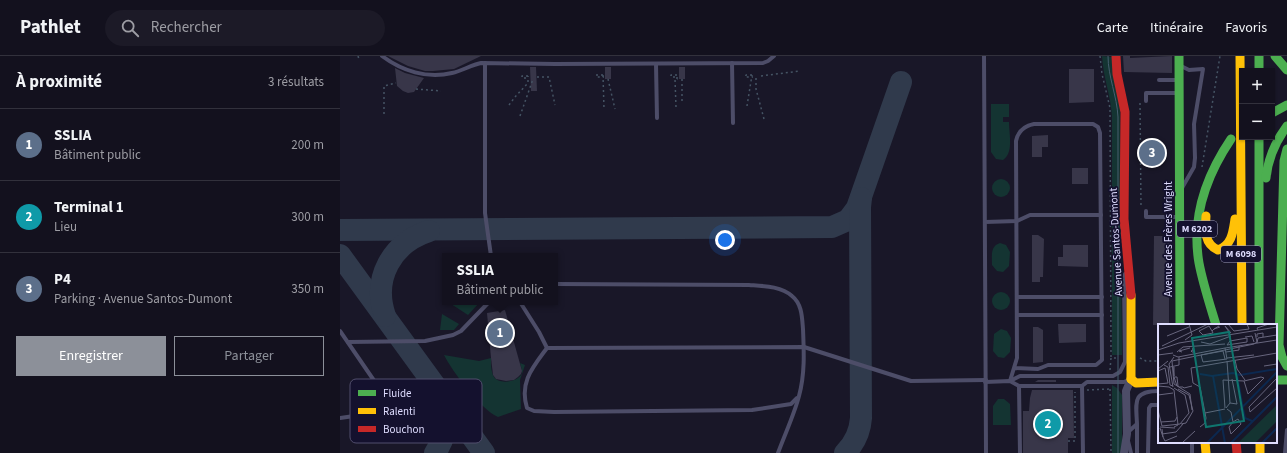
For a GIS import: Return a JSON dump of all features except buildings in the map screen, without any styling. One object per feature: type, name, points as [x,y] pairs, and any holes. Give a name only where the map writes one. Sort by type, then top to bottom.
[{"type":"main road","name":"Avenue Santos-Dumont","points":[[1116,56],[1117,74],[1125,112],[1124,219],[1131,285],[1131,379]]},
{"type":"main road","name":"M 6098","points":[[1240,56],[1242,324]]},
{"type":"main road","points":[[1259,56],[1259,68]]},
{"type":"main road","points":[[1276,56],[1280,64],[1287,70]]},
{"type":"main road","name":"Avenue des Frères Wright","points":[[1179,60],[1180,324]]},
{"type":"main road","points":[[1275,102],[1287,96]]},
{"type":"main road","points":[[1275,111],[1287,105]]},
{"type":"main road","points":[[1260,246],[1265,210],[1266,172],[1268,162],[1276,142],[1287,126]]},
{"type":"main road","name":"M 6202","points":[[1216,324],[1199,262],[1197,226],[1200,201],[1206,183],[1214,165],[1231,139]]},
{"type":"main road","name":"M 6098","points":[[1259,140],[1259,324]]},
{"type":"main road","points":[[1287,149],[1284,160],[1279,345],[1282,357],[1287,366]]},
{"type":"main road","name":"M 6202","points":[[1232,151],[1218,174],[1208,205],[1206,216],[1206,236],[1207,242],[1214,249],[1223,249],[1227,247],[1230,242],[1233,232],[1240,184]]},
{"type":"main road","points":[[1158,375],[1136,375],[1131,379],[1136,383],[1158,382]]},
{"type":"main road","points":[[1236,443],[1237,453]]},
{"type":"street","points":[[1124,453],[1127,434],[1126,391],[1131,379]]},
{"type":"lane","points":[[382,56],[395,65],[408,71],[427,75],[451,73],[476,64],[485,63],[763,63],[774,56]]},
{"type":"lane","points":[[984,56],[986,453]]},
{"type":"lane","points":[[1179,60],[1189,70],[1204,69],[1194,124],[1194,167],[1180,191]]},
{"type":"lane","points":[[485,63],[485,213],[491,253]]},
{"type":"lane","points":[[732,63],[733,123]]},
{"type":"lane","points":[[656,64],[657,118]]},
{"type":"lane","points":[[1159,80],[1179,80]]},
{"type":"lane","points":[[1146,99],[1146,93],[1179,93]]},
{"type":"lane","points":[[1010,381],[1014,368],[1018,358],[1017,136],[1029,125],[1034,124],[1090,124],[1098,127],[1100,133],[1102,357],[1099,364],[1048,366],[1038,370],[1014,368]]},
{"type":"lane","points":[[1146,213],[1146,217],[1180,217]]},
{"type":"lane","points":[[985,222],[1017,221],[1030,215],[1101,215]]},
{"type":"lane","points":[[547,348],[804,347],[911,381],[1010,381],[1020,376],[1110,376],[1120,372],[1125,362],[1124,283],[1128,257]]},
{"type":"lane","points":[[558,284],[749,285],[766,286],[783,290],[793,296],[800,304],[802,314],[804,347],[803,372],[799,396],[778,453]]},
{"type":"lane","points":[[1017,297],[1102,297]]},
{"type":"lane","points":[[348,342],[425,341],[453,335],[461,331],[487,305]]},
{"type":"lane","points":[[522,305],[547,348]]},
{"type":"lane","points":[[1017,315],[1102,315]]},
{"type":"lane","points":[[340,332],[373,379]]},
{"type":"lane","points":[[547,348],[531,370],[525,382],[524,399],[527,408],[534,411],[752,410],[791,404],[799,396]]},
{"type":"lane","points":[[1083,453],[1082,388],[1087,382],[1124,382],[1131,379]]},
{"type":"lane","points":[[1010,381],[1019,386],[1082,388]]},
{"type":"lane","points":[[1019,386],[1020,453]]},
{"type":"lane","points":[[1137,453],[1136,404],[1138,398],[1146,392],[1158,391]]},
{"type":"lane","points":[[1148,453],[1149,408],[1152,405],[1158,405]]},
{"type":"lane","points":[[340,418],[350,417]]},
{"type":"lane","points":[[1131,453],[1127,434],[1137,424]]},
{"type":"lane","points":[[1286,450],[1287,431]]},
{"type":"path","points":[[1100,56],[1102,74],[1110,104],[1110,376]]},
{"type":"path","points":[[1201,171],[1220,56]]},
{"type":"path","points":[[761,76],[800,71]]},
{"type":"path","points":[[747,106],[749,97],[751,82],[752,76],[752,75],[746,75],[746,77],[753,77]]},
{"type":"path","points":[[604,76],[604,109]]},
{"type":"path","points":[[676,107],[675,79],[677,79],[678,76]]},
{"type":"path","points":[[509,105],[515,96],[528,83],[529,77]]},
{"type":"path","points":[[537,77],[549,77],[555,105]]},
{"type":"path","points":[[756,78],[756,88],[764,119]]},
{"type":"path","points":[[520,116],[533,79]]},
{"type":"path","points":[[608,79],[615,108]]},
{"type":"path","points":[[682,79],[682,101]]},
{"type":"path","points":[[384,114],[384,86],[396,84]]},
{"type":"path","points":[[416,89],[442,91]]},
{"type":"path","points":[[1146,99],[1140,98],[1141,214],[1146,213]]},
{"type":"path","points":[[1110,382],[1110,453]]},
{"type":"path","points":[[1068,441],[1075,441],[1075,390],[1082,388],[1110,389]]},
{"type":"green space","points":[[1102,56],[1112,57],[1120,106],[1122,355],[1112,355],[1112,117]]},
{"type":"green space","points":[[991,104],[1009,104],[1009,117],[1003,117],[1003,122],[1009,122],[1010,148],[1009,153],[1003,160],[996,159],[991,152]]},
{"type":"green space","points":[[997,179],[1005,179],[1010,184],[1008,195],[1005,197],[997,197],[992,192],[992,184]]},
{"type":"green space","points":[[1000,243],[1006,245],[1010,252],[1009,266],[1003,272],[997,271],[992,265],[993,249]]},
{"type":"green space","points":[[1001,292],[1007,295],[1010,301],[1007,307],[1001,310],[995,307],[992,301],[995,295]]},
{"type":"green space","points":[[453,305],[477,305],[468,315]]},
{"type":"green space","points":[[442,314],[459,324],[454,330],[440,330]]},
{"type":"green space","points":[[1001,329],[1007,331],[1011,338],[1010,352],[1004,358],[998,357],[993,351],[994,334]]},
{"type":"green space","points":[[444,355],[479,361],[491,358],[494,377],[504,382],[517,379],[522,373],[520,363],[525,365],[520,380],[521,409],[498,417],[491,413],[482,405],[482,379],[460,379]]},
{"type":"green space","points":[[1112,385],[1117,388],[1122,395],[1122,453],[1112,453]]},
{"type":"green space","points":[[998,399],[1004,399],[1010,404],[1011,425],[993,425],[993,406]]},
{"type":"taxiway","points":[[340,230],[832,227],[848,220],[857,208],[901,82]]},
{"type":"taxiway","points":[[845,453],[852,445],[856,437],[861,418],[861,198]]},
{"type":"taxiway","points":[[385,316],[381,288],[383,276],[388,264],[395,253],[405,244],[429,231]]},
{"type":"taxiway","points":[[340,255],[430,379]]},
{"type":"taxiway","points":[[435,453],[440,443]]},
{"type":"taxiway","points":[[477,443],[484,453]]},
{"type":"tram line","points":[[1108,56],[1109,71],[1118,117],[1118,453]]},
{"type":"traffic: fast","points":[[1179,56],[1180,324]]},
{"type":"traffic: fast","points":[[1259,56],[1259,68]]},
{"type":"traffic: fast","points":[[1275,56],[1287,70]]},
{"type":"traffic: fast","points":[[1275,111],[1287,105]]},
{"type":"traffic: fast","points":[[1266,178],[1268,164],[1273,150],[1287,126]]},
{"type":"traffic: fast","points":[[1216,324],[1199,263],[1197,229],[1199,213],[1208,182],[1222,153],[1231,139]]},
{"type":"traffic: fast","points":[[1259,140],[1259,324]]},
{"type":"traffic: fast","points":[[1287,149],[1284,161],[1279,345],[1282,357],[1287,366]]},
{"type":"traffic: fast","points":[[1277,380],[1287,380]]},
{"type":"traffic: slow","points":[[1240,56],[1242,324]]},
{"type":"traffic: slow","points":[[1206,216],[1206,236],[1210,244],[1218,250],[1223,248],[1231,238],[1235,219]]},
{"type":"traffic: slow","points":[[1131,295],[1131,379]]},
{"type":"traffic: slow","points":[[1131,379],[1136,383],[1158,382]]},
{"type":"traffic: slow","points":[[1205,443],[1206,453]]},
{"type":"traffic: slow","points":[[1260,443],[1260,453]]},
{"type":"traffic: jam","points":[[1116,56],[1117,74],[1125,112],[1124,219],[1131,295]]},
{"type":"traffic: jam","points":[[1236,443],[1237,453]]},
{"type":"place","name":"P4","points":[[1152,153]]},
{"type":"place","name":"SSLIA","points":[[500,333]]},
{"type":"place","name":"Terminal 1","points":[[1048,424]]}]
